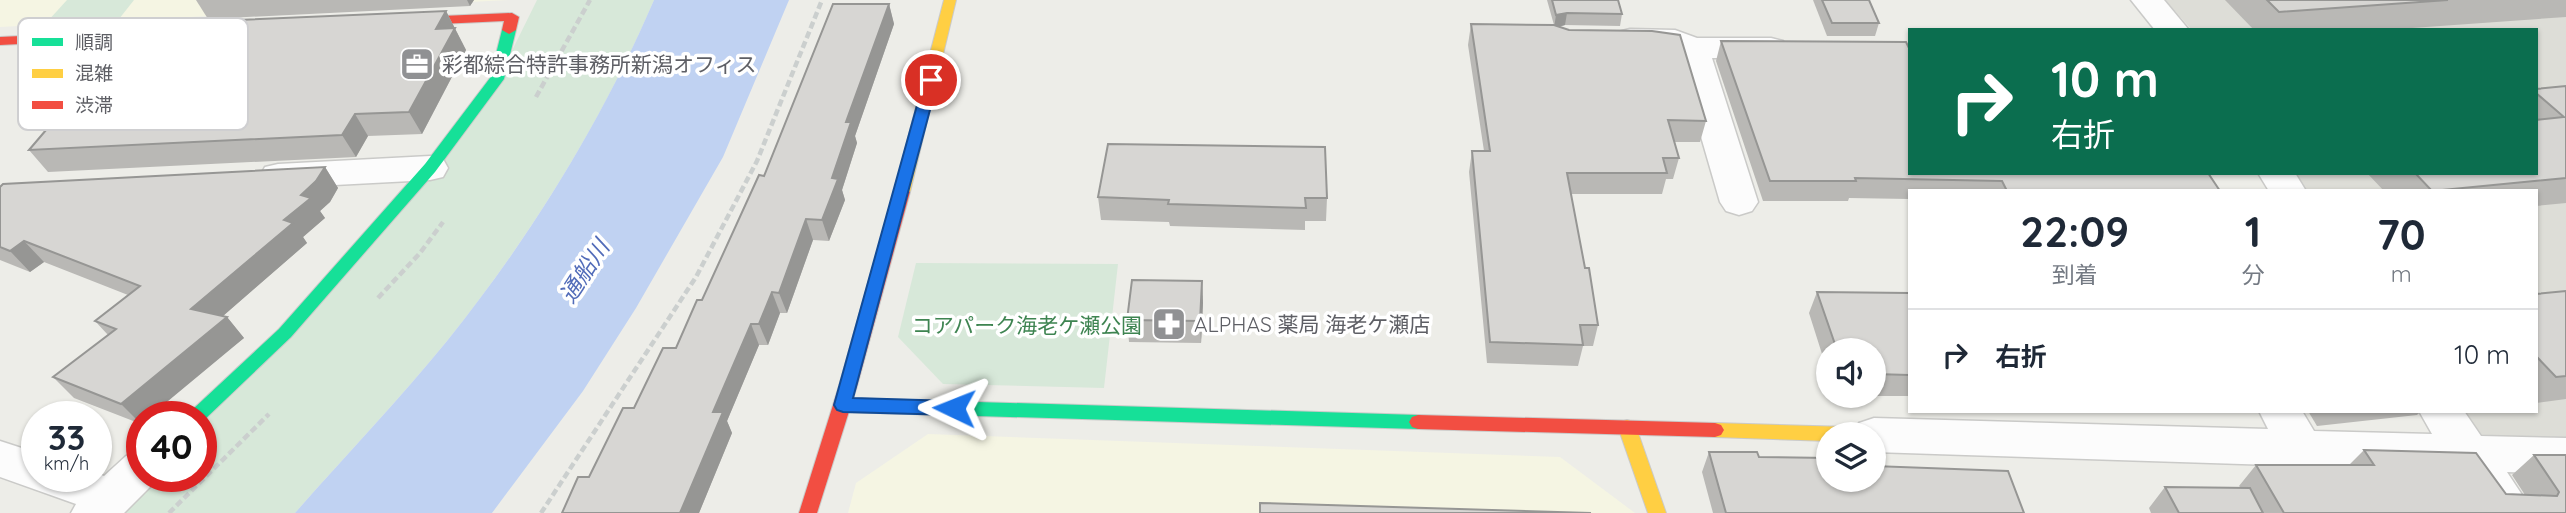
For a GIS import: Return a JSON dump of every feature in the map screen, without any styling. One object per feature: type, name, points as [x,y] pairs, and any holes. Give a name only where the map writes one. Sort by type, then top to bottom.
[{"type":"street","points":[[807,513],[843,405],[925,106],[950,0]]},
{"type":"street","points":[[2147,0],[2171,28]]},
{"type":"street","points":[[213,401],[285,333],[430,168],[497,79],[512,17],[386,23]]},
{"type":"street","points":[[1606,39],[1675,40],[1692,48],[1800,48]]},
{"type":"street","points":[[0,41],[18,40]]},
{"type":"street","points":[[1692,48],[1739,202]]},
{"type":"street","points":[[250,177],[430,168]]},
{"type":"street","points":[[843,405],[1816,433]]},
{"type":"street","points":[[2281,413],[2302,449]]},
{"type":"street","points":[[2441,413],[2511,513]]},
{"type":"street","points":[[1627,427],[1657,513]]},
{"type":"street","points":[[1886,435],[2566,456]]},
{"type":"street","points":[[0,458],[21,465]]},
{"type":"path","points":[[541,513],[696,277],[757,161],[822,0]]},
{"type":"shaded area","points":[[0,0],[508,0],[169,18],[18,18],[18,26],[0,27]]},
{"type":"shaded area","points":[[2165,0],[2566,0],[2566,443],[2478,442],[2458,413],[2538,413],[2538,189],[2303,189],[2293,175],[2538,175],[2538,28],[2190,28]]},
{"type":"shaded area","points":[[928,434],[1560,457],[1635,513],[848,513],[856,483]]},
{"type":"green space","points":[[67,0],[134,0],[120,18],[51,18]]},
{"type":"green space","points":[[537,0],[654,0],[588,134],[507,262],[429,363],[295,513],[96,513],[126,489],[126,492],[217,492],[217,401],[214,401],[286,333],[498,79]]},
{"type":"green space","name":"コアパーク海老ケ瀬公園","points":[[916,263],[1118,264],[1104,388],[943,384],[898,337]]},
{"type":"water","name":"通船川","points":[[654,0],[789,0],[723,157],[636,308],[583,391],[492,513],[295,513],[429,363],[507,261],[588,134]]},
{"type":"building","points":[[1552,0],[1618,0],[1622,14],[1556,15]]},
{"type":"building","points":[[1822,0],[1869,0],[1879,23],[1832,23]]},
{"type":"building","points":[[2267,0],[2448,0],[2279,12]]},
{"type":"building","points":[[833,4],[889,4],[846,122],[851,122],[832,178],[838,179],[822,220],[806,219],[779,293],[772,292],[759,324],[751,324],[713,412],[723,412],[680,513],[562,513],[578,477],[589,477],[623,408],[634,408],[663,348],[676,348],[697,300],[702,300],[759,175],[764,176]]},
{"type":"building","points":[[446,11],[436,29],[455,28],[409,112],[355,114],[342,135],[29,150],[46,130],[248,130],[248,20]]},
{"type":"building","points":[[1471,24],[1554,25],[1569,30],[1652,31],[1680,35],[1706,121],[1668,120],[1679,158],[1663,158],[1667,173],[1567,173],[1585,268],[1589,268],[1598,325],[1580,325],[1583,345],[1490,342],[1472,151],[1490,151]]},
{"type":"building","points":[[1721,41],[1906,42],[1908,175],[2209,175],[2219,189],[2006,189],[2002,181],[1855,178],[1856,181],[1770,181]]},
{"type":"building","points":[[2566,86],[2566,178],[2430,189],[2417,175],[2538,175],[2538,120],[2564,117],[2538,95],[2538,89]]},
{"type":"building","points":[[1108,144],[1325,147],[1327,198],[1305,198],[1306,208],[1168,204],[1169,200],[1098,197]]},
{"type":"building","points":[[325,167],[316,181],[301,195],[311,198],[284,220],[293,223],[191,309],[227,317],[121,404],[53,377],[116,329],[95,321],[140,286],[24,241],[10,251],[0,247],[0,187],[3,184]]},
{"type":"building","points":[[1132,280],[1202,281],[1200,321],[1127,320]]},
{"type":"building","points":[[2566,291],[2566,376],[2556,377],[2538,358],[2538,294]]},
{"type":"building","points":[[1817,292],[1908,293],[1908,375],[1886,374],[1886,338],[1833,338]]},
{"type":"building","points":[[2364,450],[2476,453],[2506,494],[2557,496],[2559,492],[2534,455],[2566,455],[2566,513],[2284,513],[2256,465],[2374,465]]},
{"type":"building","points":[[1709,452],[1757,452],[1759,457],[1816,458],[1816,492],[1886,492],[1886,466],[2008,471],[2024,513],[1726,513]]},
{"type":"building","points":[[2165,487],[2250,488],[2263,513],[2179,513]]},
{"type":"building","points":[[1260,503],[1591,513],[1260,513]]},
{"type":"traffic: fast","points":[[213,401],[285,333],[430,168],[497,79],[509,30]]},
{"type":"traffic: fast","points":[[843,405],[1418,422]]},
{"type":"traffic: slow","points":[[902,192],[950,0]]},
{"type":"traffic: slow","points":[[1627,427],[1657,513]]},
{"type":"traffic: slow","points":[[1715,430],[1816,433]]},
{"type":"traffic: jam","points":[[397,22],[512,17],[509,30]]},
{"type":"traffic: jam","points":[[0,41],[18,40]]},
{"type":"traffic: jam","points":[[808,513],[848,386],[902,192]]},
{"type":"traffic: jam","points":[[1418,422],[1715,430]]},
{"type":"place","name":"彩都綜合特許事務所新潟オフィス","points":[[417,64]]},
{"type":"place","name":"ALPHAS 薬局 海老ケ瀬店","points":[[1169,324]]},
{"type":"route","points":[[931,80],[843,405],[954,408]]}]
